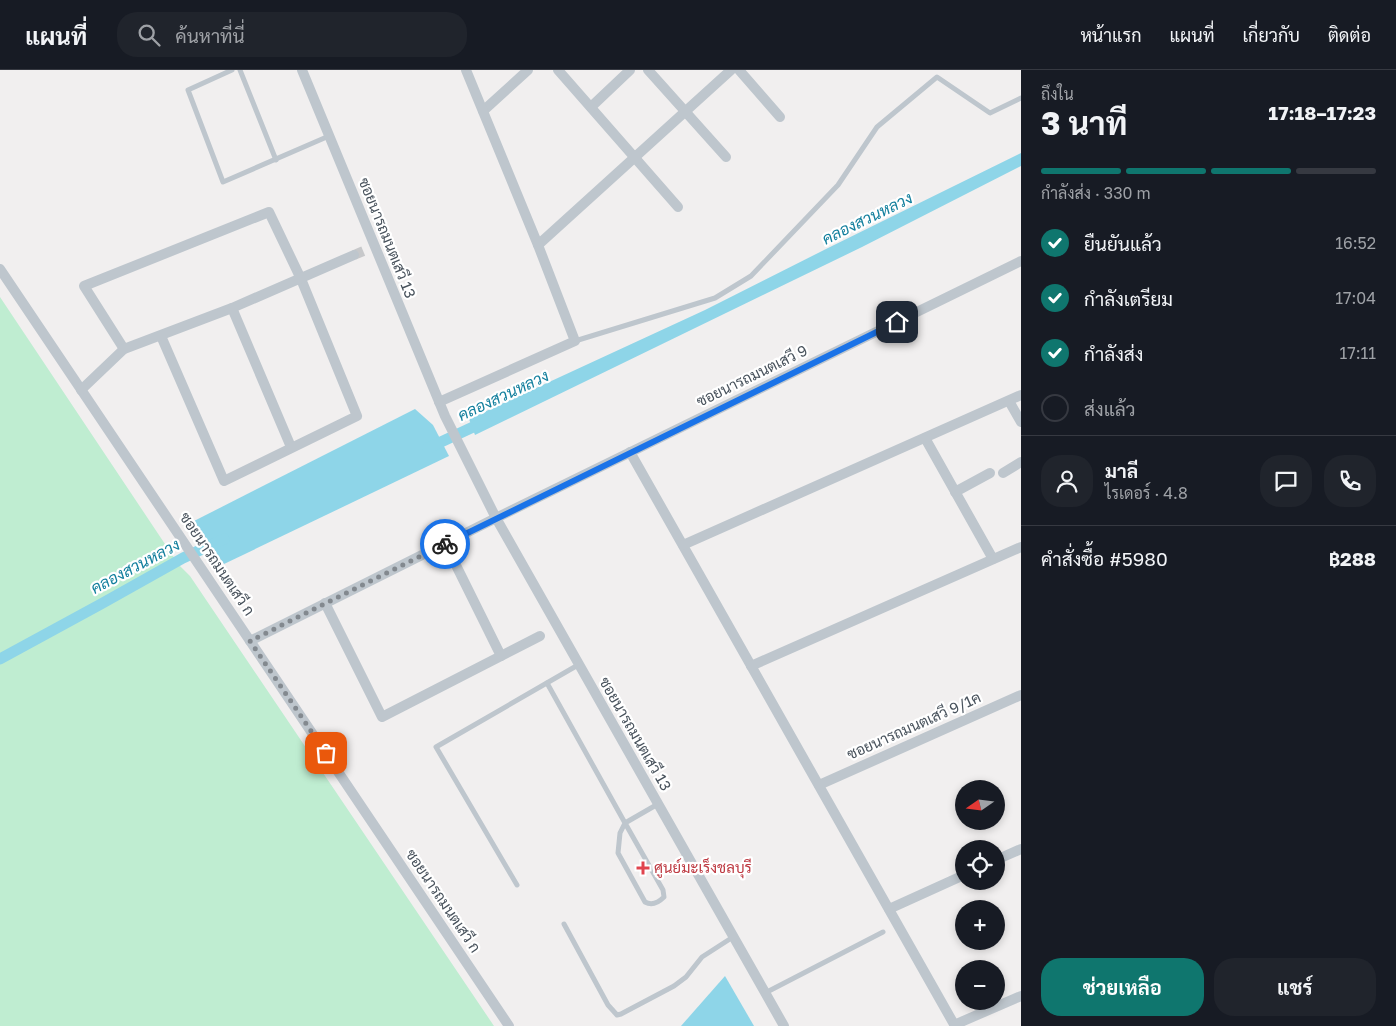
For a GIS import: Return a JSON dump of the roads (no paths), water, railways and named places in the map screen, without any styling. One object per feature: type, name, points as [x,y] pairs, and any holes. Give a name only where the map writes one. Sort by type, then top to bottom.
[{"type":"street","name":"ซอยนารถมนตเสวี 13","points":[[302,70],[329,136],[370,248],[464,455],[496,518],[578,665],[784,1026]]},
{"type":"street","points":[[439,402],[576,341],[466,70]]},
{"type":"street","points":[[483,111],[528,70]]},
{"type":"street","points":[[558,70],[678,207]]},
{"type":"street","points":[[591,107],[630,70]]},
{"type":"street","points":[[648,70],[726,157]]},
{"type":"street","points":[[538,245],[731,70]]},
{"type":"street","points":[[739,70],[780,117]]},
{"type":"street","points":[[124,349],[84,286],[269,212],[300,279],[357,416],[224,481],[161,336]]},
{"type":"street","points":[[81,390],[124,349],[232,308],[354,255]]},
{"type":"street","name":"ซอยนารถมนตเสวี 9","points":[[250,641],[445,543],[1021,261]]},
{"type":"street","name":"ซอยนารถมนตเสวี ก","points":[[0,269],[509,1026]]},
{"type":"street","points":[[232,308],[291,447]]},
{"type":"street","points":[[683,545],[1021,395]]},
{"type":"street","points":[[1009,401],[1021,422]]},
{"type":"street","points":[[925,438],[993,559]]},
{"type":"street","points":[[630,452],[955,1026],[1021,996]]},
{"type":"street","points":[[1004,473],[1021,462]]},
{"type":"street","points":[[955,492],[990,473]]},
{"type":"street","points":[[445,543],[500,656]]},
{"type":"street","points":[[751,666],[1021,547]]},
{"type":"street","points":[[325,603],[382,717],[540,636]]},
{"type":"street","name":"ซอยนารถมนตเสวี 9/1ค","points":[[819,785],[1021,695]]},
{"type":"street","points":[[1005,856],[1021,849]]},
{"type":"street","points":[[888,909],[955,879]]},
{"type":"lane","points":[[232,70],[188,90],[223,182],[329,136]]},
{"type":"lane","points":[[240,70],[276,160]]},
{"type":"lane","points":[[576,341],[715,298],[751,276],[838,185],[877,127],[937,77],[990,113],[1021,98]]},
{"type":"lane","points":[[517,885],[436,746],[578,665]]},
{"type":"lane","points":[[547,683],[625,823],[663,890],[664,897],[661,900],[654,904],[648,904],[645,902],[618,854],[620,833],[625,823],[658,804]]},
{"type":"lane","points":[[564,924],[608,1005],[617,1015],[674,986],[686,977],[702,958],[733,937]]},
{"type":"lane","points":[[765,993],[883,932]]},
{"type":"water","points":[[1021,153],[1021,166],[862,247],[475,435],[469,419],[705,310]]},
{"type":"water","points":[[415,409],[433,425],[449,456],[224,564],[194,521]]},
{"type":"water","points":[[725,976],[754,1026],[681,1026]]},
{"type":"waterway","name":"คลองสวนหลวง","points":[[428,448],[486,421]]},
{"type":"waterway","name":"คลองสวนหลวง","points":[[0,659],[183,558],[224,539]]},
{"type":"tunnel","points":[[354,255],[366,250]]},
{"type":"place","name":"ศูนย์มะเร็งชลบุรี","points":[[643,868]]}]
